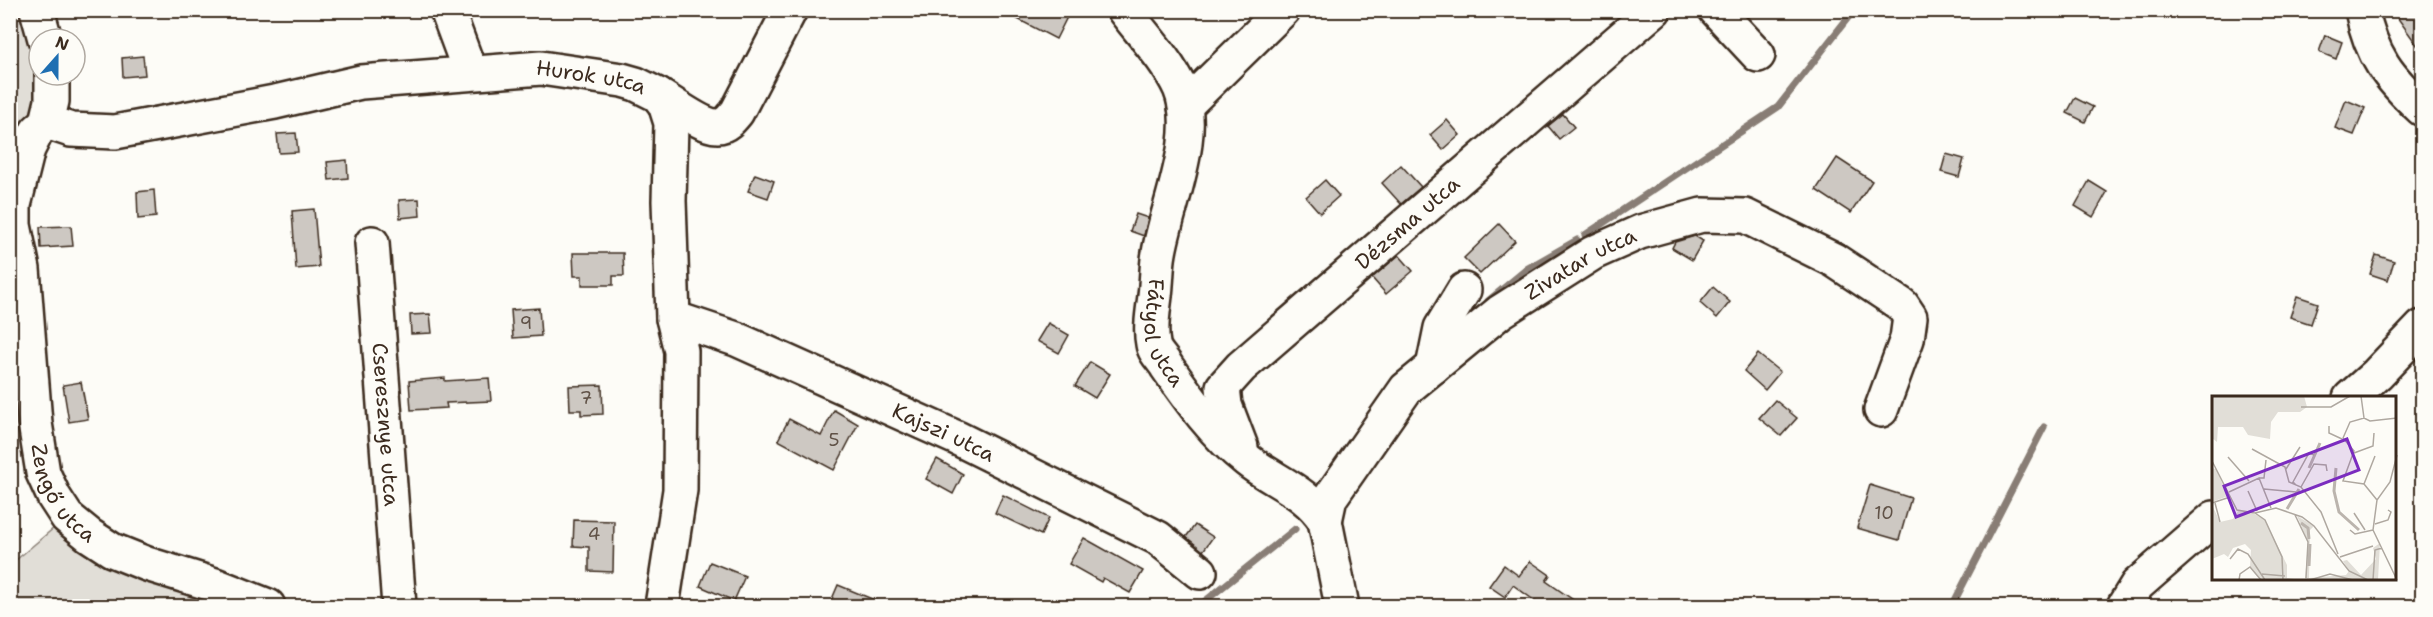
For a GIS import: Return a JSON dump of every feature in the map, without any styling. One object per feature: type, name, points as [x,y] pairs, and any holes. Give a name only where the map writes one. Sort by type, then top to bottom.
[{"type":"street","points":[[38,10],[42,27]]},
{"type":"street","points":[[447,10],[470,72]]},
{"type":"street","points":[[658,95],[708,124],[720,126],[737,112],[790,10]]},
{"type":"street","name":"Fátyol utca","points":[[1124,10],[1170,69],[1185,106],[1186,128],[1183,148],[1158,254],[1152,323],[1153,346],[1214,429],[1247,460],[1309,500],[1318,509],[1325,521],[1342,606]]},
{"type":"street","points":[[1185,106],[1283,10]]},
{"type":"street","name":"Dézsma utca","points":[[1247,460],[1230,421],[1223,387],[1250,359],[1654,10]]},
{"type":"street","points":[[1716,10],[1758,56]]},
{"type":"street","points":[[2362,10],[2366,29],[2386,73],[2422,109]]},
{"type":"street","name":"Hurok utca","points":[[46,122],[71,130],[115,132],[275,102],[361,82],[542,68],[629,82],[658,95],[665,104],[670,123],[669,201],[673,318],[681,351],[680,490],[662,606]]},
{"type":"street","points":[[46,122],[52,101],[52,87]]},
{"type":"street","name":"Zengő utca","points":[[46,122],[27,149],[14,205],[12,226],[23,269],[38,452],[43,473],[54,497],[67,517],[88,535],[112,550],[147,564],[215,585],[268,606]]},
{"type":"street","name":"Zivatar utca","points":[[1325,521],[1330,498],[1406,389],[1500,312],[1593,254],[1640,232],[1702,215],[1745,216],[1813,248],[1902,305],[1910,317],[1907,339],[1881,410]]},
{"type":"street","name":"Cseresznye utca","points":[[372,243],[399,606]]},
{"type":"street","points":[[1433,367],[1441,328],[1464,290]]},
{"type":"street","name":"Kajszi utca","points":[[673,318],[736,339],[957,438],[1158,538],[1200,572]]},
{"type":"street","points":[[2352,396],[2378,374],[2422,327]]},
{"type":"street","points":[[2124,606],[2137,585],[2212,520]]},
{"type":"shaded area","points":[[11,11],[27,11],[29,27],[27,27],[27,87],[41,87],[43,112],[11,171]]},
{"type":"shaded area","points":[[67,517],[268,606],[11,606],[10,565]]},
{"type":"building","points":[[1000,10],[1055,10],[1067,17],[1056,39]]},
{"type":"building","points":[[2392,10],[2422,10],[2422,52]]},
{"type":"building","points":[[2325,35],[2342,42],[2336,59],[2319,52]]},
{"type":"building","points":[[143,56],[145,75],[123,77],[122,58]]},
{"type":"building","points":[[2075,98],[2093,107],[2085,122],[2067,113]]},
{"type":"building","points":[[2346,100],[2365,108],[2354,135],[2335,128]]},
{"type":"building","points":[[1563,114],[1574,127],[1559,139],[1548,126]]},
{"type":"building","points":[[1447,120],[1460,135],[1443,150],[1430,135]]},
{"type":"building","points":[[296,133],[298,152],[279,153],[277,134]]},
{"type":"building","points":[[1946,154],[1964,159],[1959,177],[1941,172]]},
{"type":"building","points":[[1837,158],[1872,181],[1851,213],[1816,190]]},
{"type":"building","points":[[347,160],[348,178],[329,180],[327,162]]},
{"type":"building","points":[[1401,165],[1421,187],[1401,204],[1382,183]]},
{"type":"building","points":[[755,174],[774,181],[768,198],[748,191]]},
{"type":"building","points":[[1325,180],[1339,196],[1320,213],[1306,197]]},
{"type":"building","points":[[2089,181],[2107,192],[2093,217],[2075,206]]},
{"type":"building","points":[[154,190],[156,217],[138,219],[137,192]]},
{"type":"building","points":[[419,199],[420,216],[400,218],[399,200]]},
{"type":"building","points":[[314,209],[319,267],[296,269],[292,211]]},
{"type":"building","points":[[1136,214],[1148,218],[1144,236],[1130,231]]},
{"type":"building","points":[[1499,224],[1515,241],[1480,274],[1464,258]]},
{"type":"building","points":[[71,226],[73,246],[41,248],[40,227]]},
{"type":"building","points":[[1695,236],[1703,241],[1692,260],[1672,248],[1675,242]]},
{"type":"building","points":[[573,253],[623,253],[624,276],[613,276],[613,285],[582,285],[582,276],[574,276]]},
{"type":"building","points":[[1399,255],[1413,271],[1386,294],[1372,278]]},
{"type":"building","points":[[2376,255],[2394,261],[2388,280],[2370,274]]},
{"type":"building","points":[[1713,287],[1730,302],[1717,318],[1700,303]]},
{"type":"building","points":[[2297,296],[2318,303],[2311,324],[2290,317]]},
{"type":"building","points":[[539,308],[541,336],[513,338],[511,310]]},
{"type":"building","points":[[430,314],[432,333],[411,334],[410,315]]},
{"type":"building","points":[[1048,323],[1069,335],[1059,353],[1037,341]]},
{"type":"building","points":[[1758,354],[1780,372],[1765,390],[1744,371]]},
{"type":"building","points":[[1090,362],[1110,374],[1095,398],[1075,386]]},
{"type":"building","points":[[445,378],[445,381],[489,378],[491,401],[446,403],[447,408],[411,410],[409,381]]},
{"type":"building","points":[[81,382],[88,419],[69,422],[63,385]]},
{"type":"building","points":[[602,385],[603,414],[581,415],[581,410],[570,410],[569,386]]},
{"type":"building","points":[[1775,400],[1797,418],[1781,436],[1759,418]]},
{"type":"building","points":[[834,410],[858,424],[834,470],[778,440],[789,419],[821,436]]},
{"type":"building","points":[[937,459],[963,474],[953,494],[926,479]]},
{"type":"building","points":[[1870,485],[1911,498],[1899,540],[1857,528]]},
{"type":"building","points":[[1003,495],[1049,518],[1041,535],[995,513]]},
{"type":"building","points":[[574,520],[614,521],[613,572],[589,571],[589,547],[573,546]]},
{"type":"building","points":[[1195,525],[1213,537],[1203,551],[1186,537]]},
{"type":"building","points":[[1084,538],[1143,571],[1130,593],[1103,578],[1101,582],[1069,564]]},
{"type":"building","points":[[1530,561],[1550,575],[1546,581],[1582,606],[1542,606],[1513,585],[1505,597],[1489,586],[1504,565],[1519,576]]},
{"type":"building","points":[[710,562],[745,576],[734,601],[700,586]]},
{"type":"building","points":[[838,585],[889,606],[829,606]]},
{"type":"waterway","points":[[1585,235],[1778,107],[1854,10]]},
{"type":"waterway","points":[[1488,301],[1528,268],[1577,240]]},
{"type":"waterway","points":[[1952,606],[2044,427]]},
{"type":"waterway","points":[[1199,606],[1295,529]]}]
